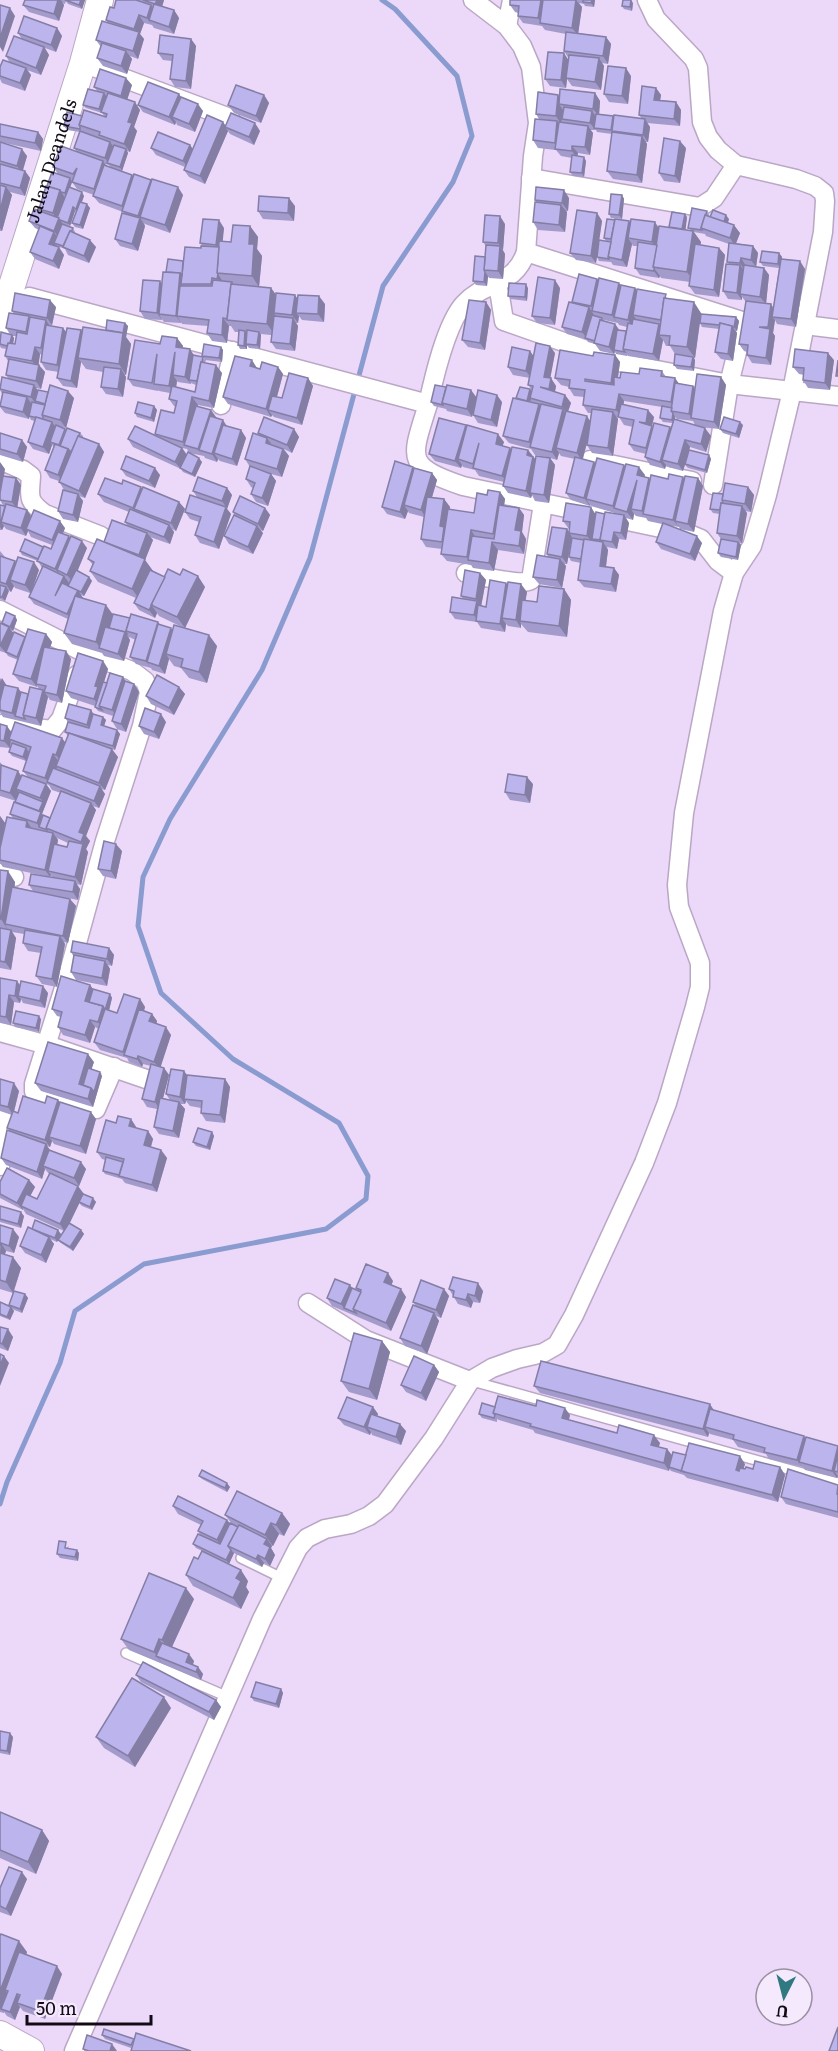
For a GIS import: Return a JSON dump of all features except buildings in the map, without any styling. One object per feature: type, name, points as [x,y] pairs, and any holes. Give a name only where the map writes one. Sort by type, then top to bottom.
[{"type":"street","name":"Jalan Deandels","points":[[0,323],[8,282],[83,63],[100,0]]},
{"type":"street","points":[[473,0],[507,26],[522,46],[531,67],[538,123],[531,178],[526,252],[522,264],[510,277],[476,292],[459,312],[448,334],[416,442],[416,459],[433,476],[463,486],[689,534],[701,539],[718,561],[734,573]]},
{"type":"street","points":[[507,26],[512,0]]},
{"type":"street","points":[[74,2051],[262,1619],[298,1548],[307,1538],[324,1529],[351,1524],[369,1516],[385,1504],[434,1438],[470,1380],[492,1368],[543,1353],[557,1345],[574,1315],[644,1163],[667,1103],[700,987],[700,963],[679,907],[677,885],[684,813],[723,611],[734,573],[752,546],[792,391],[823,232],[825,201],[824,193],[815,186],[796,179],[736,165],[718,150],[708,137],[702,122],[698,68],[694,59],[656,19],[647,0]]},
{"type":"street","points":[[83,63],[231,118]]},
{"type":"street","points":[[531,178],[700,207],[714,198],[736,165]]},
{"type":"street","points":[[526,252],[742,321],[743,328],[729,384],[713,485]]},
{"type":"street","points":[[8,282],[233,351],[428,404]]},
{"type":"street","points":[[496,283],[501,296],[503,318],[508,323],[626,364],[729,384],[838,396]]},
{"type":"street","points":[[805,325],[838,329]]},
{"type":"street","points":[[221,405],[233,351]]},
{"type":"street","points":[[0,460],[29,473],[30,496],[45,514],[101,536]]},
{"type":"street","points":[[590,460],[767,495]]},
{"type":"street","points":[[466,573],[529,582],[543,504]]},
{"type":"street","points":[[0,610],[86,654],[132,671],[145,681],[148,692],[142,726],[105,842],[34,1084],[34,1091],[41,1096],[96,1108],[114,1067]]},
{"type":"street","points":[[2,724],[52,730],[61,719],[86,654]]},
{"type":"street","points":[[0,1032],[47,1045],[146,1079]]},
{"type":"street","points":[[0,1119],[6,1122],[4,1151],[0,1166]]},
{"type":"street","points":[[308,1303],[366,1340],[470,1380]]},
{"type":"street","points":[[0,2034],[31,2051]]},
{"type":"lane","points":[[470,1380],[838,1483]]},
{"type":"lane","points":[[241,1558],[284,1579]]},
{"type":"lane","points":[[126,1653],[228,1697]]},
{"type":"waterway","points":[[0,1504],[7,1482],[60,1363],[75,1311],[144,1264],[326,1229],[366,1199],[368,1176],[339,1123],[233,1059],[161,993],[138,926],[143,877],[170,819],[262,670],[310,558],[383,286],[453,182],[472,136],[457,76],[395,9],[382,0]]}]
